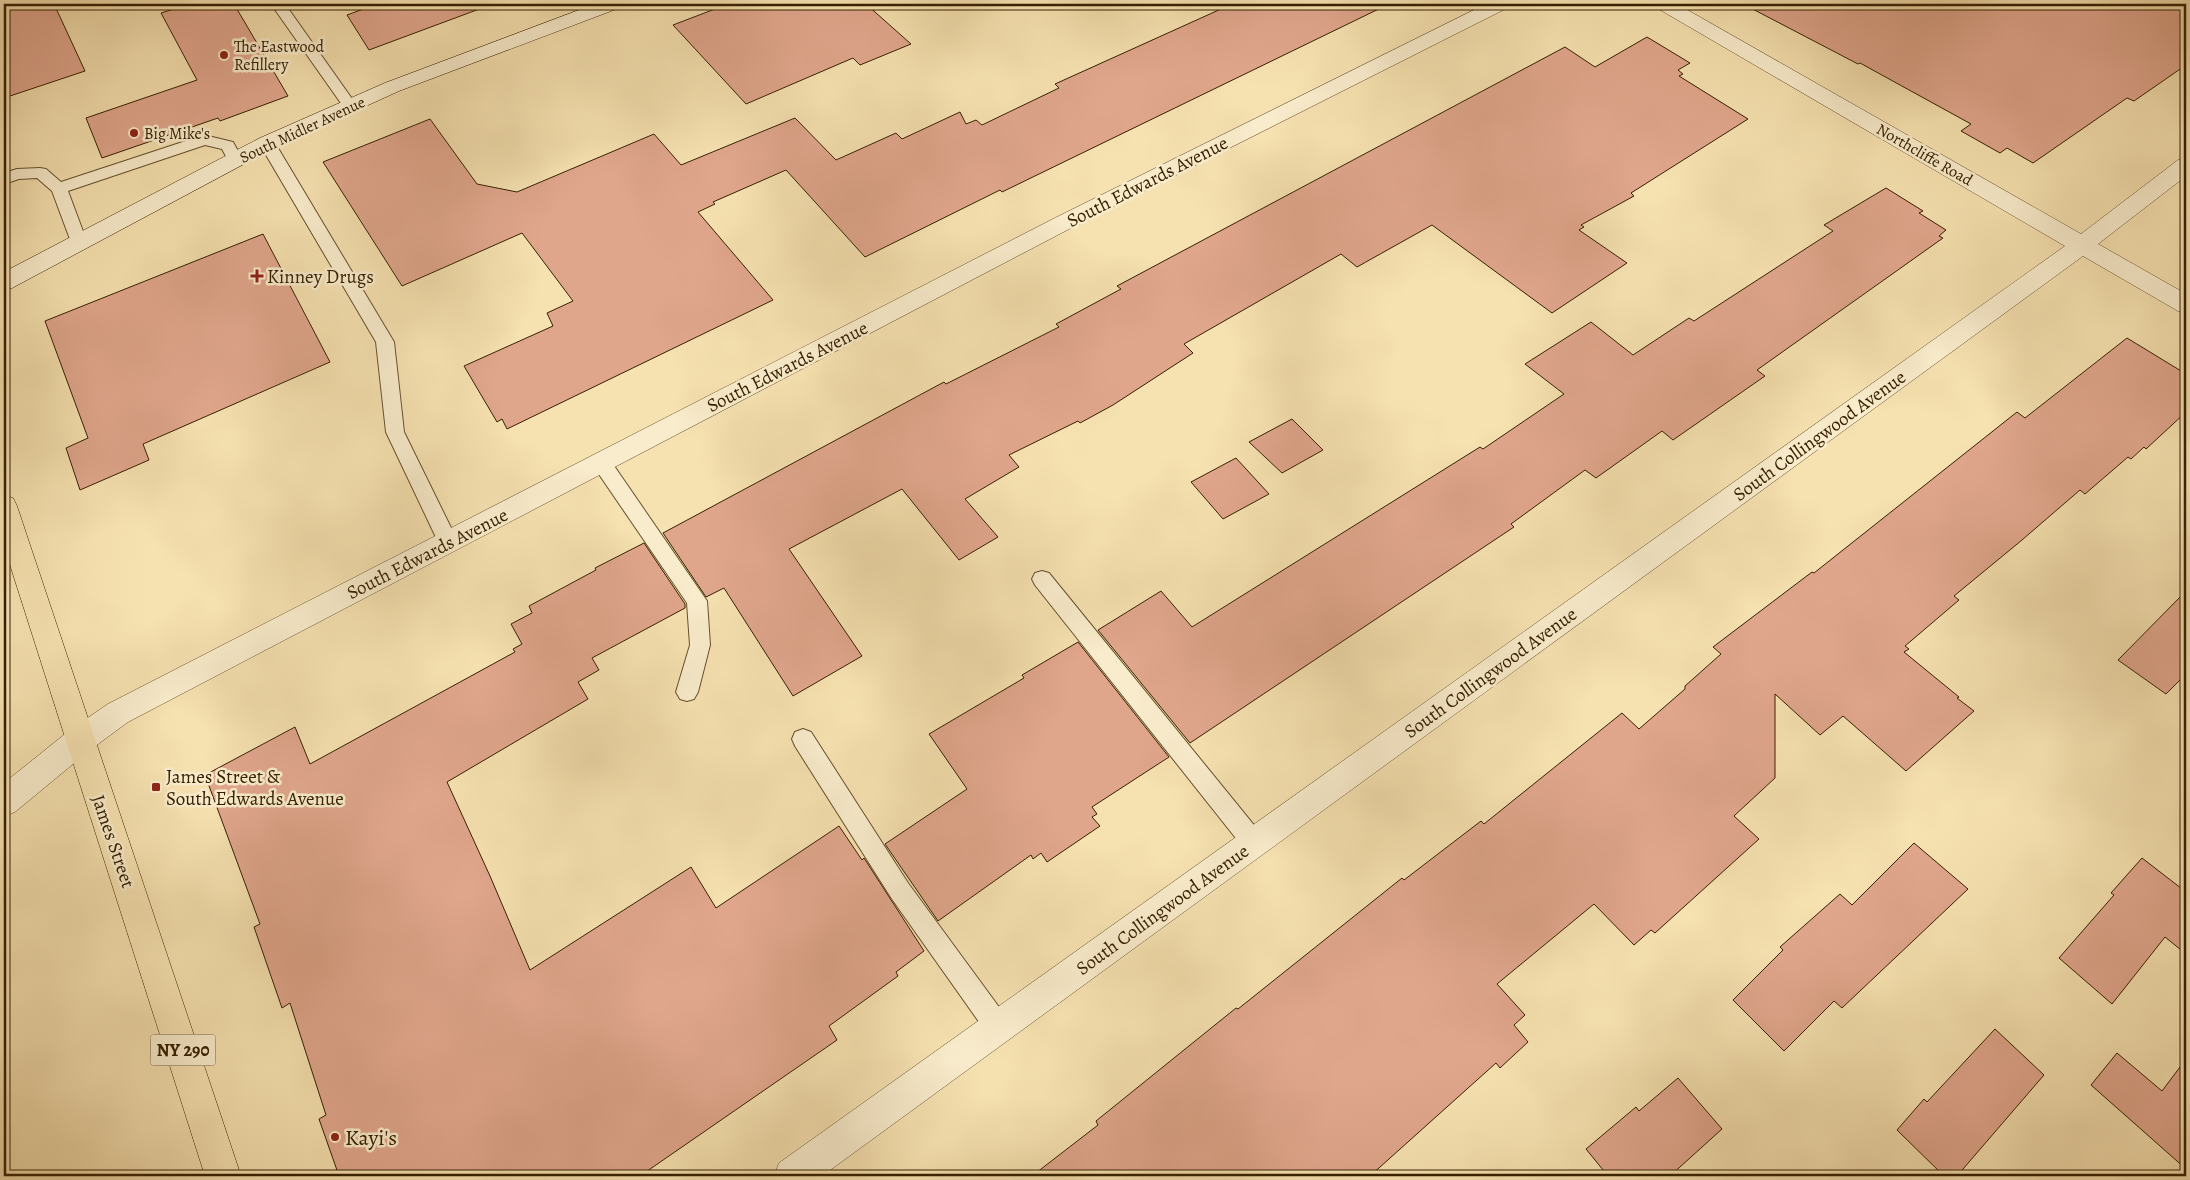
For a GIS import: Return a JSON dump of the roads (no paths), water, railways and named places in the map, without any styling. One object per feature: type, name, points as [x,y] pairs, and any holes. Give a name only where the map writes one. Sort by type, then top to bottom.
[{"type":"main road","name":"James Street","points":[[4,506],[223,1176]]},
{"type":"street","name":"South Midler Avenue","points":[[4,282],[267,143],[392,87],[612,4]]},
{"type":"street","name":"South Edwards Avenue","points":[[4,802],[80,740],[118,713],[1063,223],[1500,4]]},
{"type":"street","name":"Northcliffe Road","points":[[1664,4],[2186,305]]},
{"type":"street","name":"South Collingwood Avenue","points":[[792,1176],[2082,245],[2186,165]]},
{"type":"lane","points":[[278,4],[350,106]]},
{"type":"lane","points":[[59,188],[204,140],[228,146],[235,160]]},
{"type":"lane","points":[[267,143],[385,342],[395,432],[448,542]]},
{"type":"lane","points":[[4,179],[17,174],[40,173],[59,188],[79,242]]},
{"type":"lane","points":[[601,462],[697,601],[700,645],[687,692]]},
{"type":"lane","points":[[1042,579],[1254,843]]},
{"type":"lane","points":[[803,739],[900,891],[998,1027]]},
{"type":"place","name":"The Eastwood Refillery","points":[[224,55]]},
{"type":"place","name":"Big Mike's","points":[[134,133]]},
{"type":"place","name":"Kinney Drugs","points":[[257,276]]},
{"type":"place","name":"James Street & South Edwards Avenue","points":[[156,787]]},
{"type":"place","name":"Kayi's","points":[[335,1137]]}]
